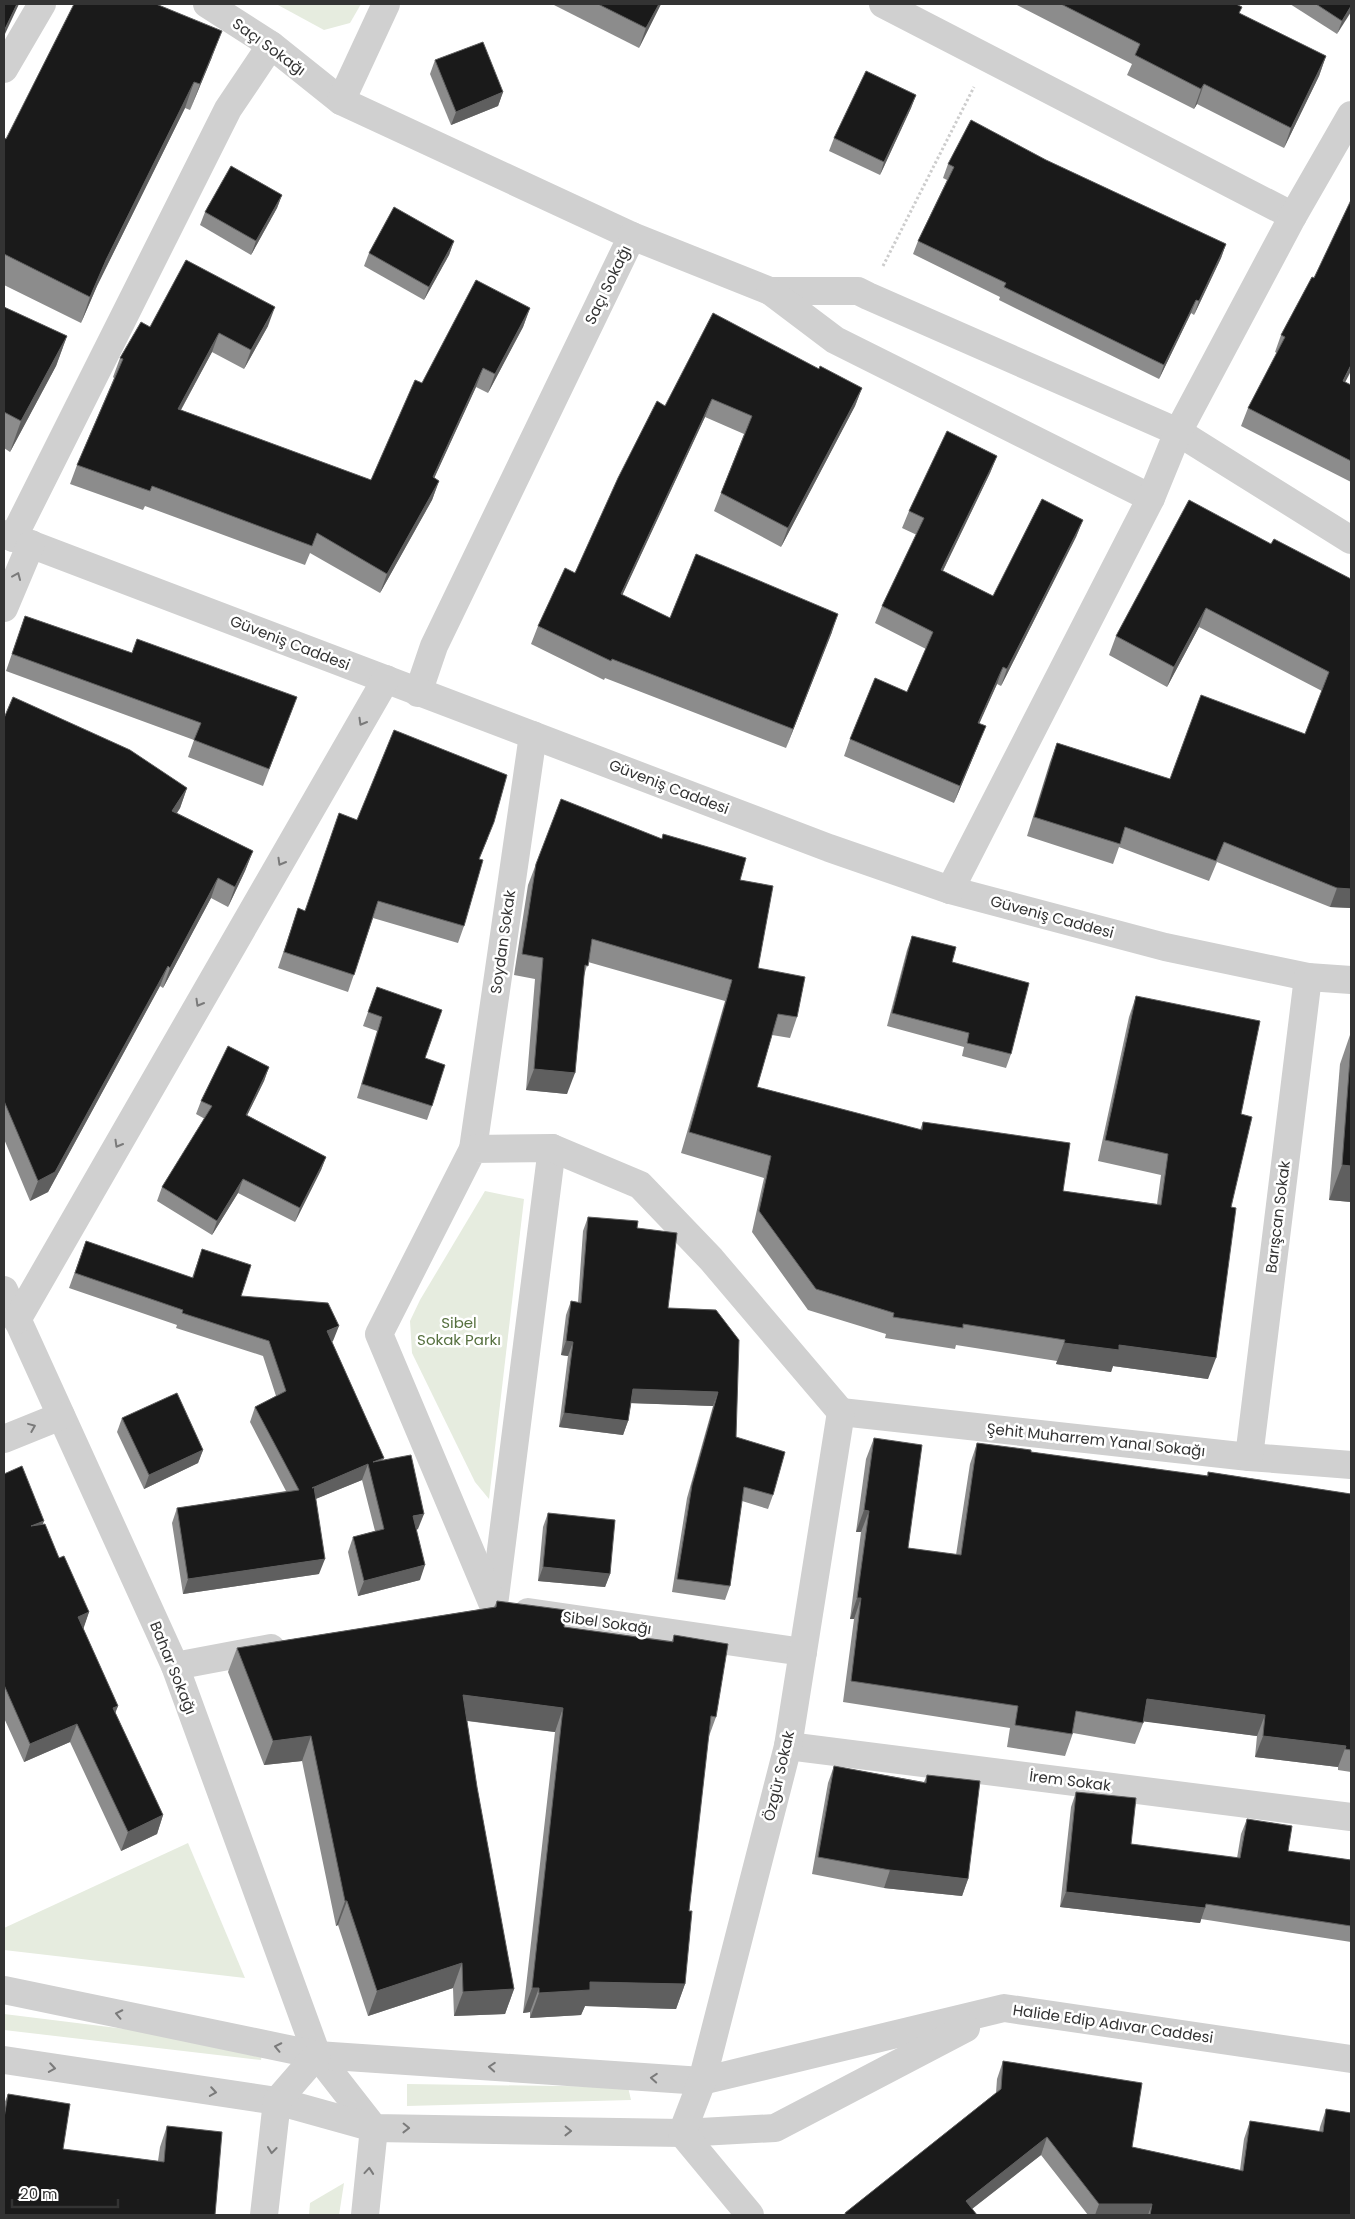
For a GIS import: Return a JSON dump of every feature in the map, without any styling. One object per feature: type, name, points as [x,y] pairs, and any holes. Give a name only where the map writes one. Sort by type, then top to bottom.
[{"type":"street","points":[[4,69],[42,4]]},
{"type":"street","name":"Saçı Sokağı","points":[[207,4],[271,45],[341,100],[632,236],[434,646],[418,692]]},
{"type":"street","points":[[341,100],[386,4]]},
{"type":"street","points":[[883,4],[1293,216]]},
{"type":"street","points":[[4,608],[16,539],[228,109],[271,45]]},
{"type":"street","points":[[950,890],[1151,498],[1178,432],[1293,216],[1351,115]]},
{"type":"street","points":[[632,236],[770,290],[835,340],[1151,498]]},
{"type":"street","points":[[770,290],[858,292],[868,296],[1178,432],[1351,540]]},
{"type":"street","name":"Güveniş Caddesi","points":[[16,539],[829,848],[950,890],[1166,947],[1308,977],[1351,980]]},
{"type":"street","points":[[17,1320],[386,679]]},
{"type":"street","name":"Soydan Sokak","points":[[494,1607],[379,1334],[473,1148],[533,735]]},
{"type":"street","name":"Barışcan Sokak","points":[[1249,1457],[1308,977]]},
{"type":"street","points":[[473,1148],[552,1148],[640,1185],[712,1259],[841,1412]]},
{"type":"street","points":[[494,1607],[552,1148]]},
{"type":"street","name":"Bahar Sokağı","points":[[4,1290],[175,1666],[317,2056],[374,2128]]},
{"type":"street","name":"Şehit Muharrem Yanal Sokağı","points":[[841,1412],[1249,1457],[1351,1465]]},
{"type":"street","name":"Özgür Sokak","points":[[682,2133],[702,2081],[788,1746],[841,1412]]},
{"type":"street","points":[[4,1439],[61,1416]]},
{"type":"street","name":"Sibel Sokağı","points":[[465,1612],[494,1607],[803,1652]]},
{"type":"street","points":[[175,1666],[291,1644]]},
{"type":"street","name":"İrem Sokak","points":[[788,1746],[1351,1817]]},
{"type":"street","name":"Halide Edip Adıvar Caddesi","points":[[4,1990],[317,2056],[702,2081],[1004,2008],[1351,2059]]},
{"type":"street","points":[[4,2060],[277,2102],[374,2128],[682,2133],[775,2128],[1004,2008]]},
{"type":"street","points":[[264,2215],[277,2102],[317,2056]]},
{"type":"street","points":[[365,2215],[374,2128]]},
{"type":"street","points":[[682,2133],[750,2215]]},
{"type":"path","points":[[868,296],[989,59]]},
{"type":"green space","points":[[279,4],[361,4],[350,23],[324,30]]},
{"type":"green space","name":"Sibel Sokak Parkı","points":[[485,1191],[524,1199],[489,1499],[475,1482],[412,1353],[410,1321],[420,1300]]},
{"type":"green space","points":[[188,1843],[245,1978],[4,1950],[4,1928]]},
{"type":"green space","points":[[4,2014],[263,2046],[261,2060],[4,2030]]},
{"type":"green space","points":[[407,2084],[628,2087],[631,2100],[407,2106]]},
{"type":"green space","points":[[344,2183],[339,2215],[309,2215],[310,2203]]},
{"type":"building","points":[[4,4],[17,4],[4,31]]},
{"type":"building","points":[[74,4],[156,4],[222,31],[200,84],[194,82],[106,260],[90,297],[4,254],[4,138],[6,139]]},
{"type":"building","points":[[598,4],[659,4],[646,28]]},
{"type":"building","points":[[1061,4],[1236,4],[1242,7],[1239,13],[1326,56],[1291,128],[1204,84],[1201,89],[1135,55],[1140,44]]},
{"type":"building","points":[[1316,4],[1351,4],[1351,6],[1342,21]]},
{"type":"building","points":[[483,42],[503,92],[456,112],[435,60]]},
{"type":"building","points":[[866,71],[916,95],[884,162],[834,138]]},
{"type":"building","points":[[971,120],[1046,160],[1226,244],[1199,301],[1196,300],[1164,365],[1004,287],[1006,283],[918,241],[954,167],[948,164]]},
{"type":"building","points":[[231,166],[282,195],[256,241],[205,212]]},
{"type":"building","points":[[1351,200],[1351,365],[1343,381],[1351,385],[1351,461],[1248,408],[1285,337],[1281,335],[1312,277],[1314,278]]},
{"type":"building","points":[[394,207],[454,241],[429,287],[369,253]]},
{"type":"building","points":[[186,260],[275,307],[251,350],[219,333],[178,409],[371,480],[415,380],[422,383],[476,280],[530,308],[495,374],[483,368],[433,477],[439,481],[387,574],[317,533],[312,546],[152,486],[150,491],[77,465],[123,359],[120,358],[141,322],[150,327]]},
{"type":"building","points":[[4,307],[67,336],[21,421],[4,412]]},
{"type":"building","points":[[713,313],[819,369],[820,366],[862,388],[788,528],[721,493],[752,416],[712,399],[621,594],[670,618],[696,554],[838,614],[793,729],[612,659],[611,661],[538,626],[565,568],[575,573],[618,478],[657,401],[665,406]]},
{"type":"building","points":[[947,431],[997,456],[941,570],[993,596],[1042,499],[1083,520],[1007,669],[1003,667],[978,723],[986,726],[960,786],[850,739],[875,678],[907,692],[933,632],[882,606],[924,518],[909,511]]},
{"type":"building","points":[[1189,500],[1271,544],[1274,539],[1351,579],[1351,889],[1337,888],[1224,842],[1216,861],[1125,827],[1120,844],[1034,817],[1057,743],[1170,779],[1201,695],[1305,734],[1329,672],[1206,608],[1174,667],[1116,636]]},
{"type":"building","points":[[25,616],[132,653],[137,639],[297,697],[269,769],[194,740],[201,723],[12,654]]},
{"type":"building","points":[[13,697],[130,750],[187,788],[172,811],[253,851],[235,887],[218,878],[170,968],[168,966],[55,1172],[38,1181],[4,1101],[4,718]]},
{"type":"building","points":[[394,730],[507,775],[494,822],[479,859],[483,860],[464,926],[378,901],[354,975],[284,952],[298,908],[305,911],[339,813],[357,820]]},
{"type":"building","points":[[561,799],[662,839],[663,834],[746,858],[740,880],[773,886],[758,968],[805,977],[797,1017],[778,1014],[757,1087],[922,1130],[923,1122],[1070,1143],[1063,1191],[1161,1205],[1168,1154],[1105,1140],[1136,996],[1260,1021],[1241,1114],[1252,1117],[1231,1207],[1236,1208],[1216,1358],[1119,1345],[1119,1350],[1064,1343],[1065,1340],[963,1324],[963,1328],[893,1317],[894,1313],[816,1289],[759,1211],[771,1156],[689,1132],[732,980],[592,939],[588,966],[585,965],[575,1073],[534,1069],[543,958],[522,954],[536,864]]},
{"type":"building","points":[[912,936],[956,947],[952,962],[1029,983],[1011,1054],[967,1043],[969,1033],[892,1013]]},
{"type":"building","points":[[377,987],[442,1010],[425,1058],[445,1065],[432,1106],[362,1084],[382,1017],[368,1012]]},
{"type":"building","points":[[1351,1045],[1351,1166],[1342,1165]]},
{"type":"building","points":[[228,1046],[269,1067],[246,1115],[326,1157],[300,1208],[243,1179],[217,1221],[162,1187],[212,1106],[201,1101]]},
{"type":"building","points":[[588,1217],[638,1221],[637,1228],[677,1233],[668,1308],[716,1310],[739,1340],[736,1437],[785,1452],[773,1495],[744,1487],[730,1586],[677,1579],[692,1485],[718,1392],[633,1389],[628,1421],[564,1413],[573,1342],[566,1341],[571,1301],[581,1303]]},
{"type":"building","points":[[86,1241],[193,1278],[202,1249],[251,1265],[241,1296],[328,1303],[339,1326],[327,1331],[384,1458],[373,1462],[411,1455],[424,1514],[413,1516],[425,1565],[364,1581],[353,1537],[384,1529],[368,1464],[314,1487],[325,1559],[188,1579],[177,1508],[299,1490],[255,1407],[286,1391],[269,1341],[182,1313],[183,1310],[75,1273]]},
{"type":"building","points":[[177,1393],[203,1450],[149,1475],[122,1418]]},
{"type":"building","points":[[874,1438],[922,1445],[908,1548],[961,1555],[977,1443],[1208,1476],[1208,1472],[1351,1494],[1351,1750],[1345,1749],[1346,1746],[1263,1736],[1265,1715],[1147,1699],[1143,1723],[1076,1711],[1072,1734],[1015,1725],[1018,1706],[851,1681],[861,1598],[857,1598],[869,1511],[864,1510]]},
{"type":"building","points":[[22,1466],[44,1521],[31,1526],[45,1524],[59,1558],[64,1556],[89,1612],[78,1617],[118,1706],[113,1708],[163,1815],[128,1832],[77,1724],[30,1744],[4,1685],[4,1474]]},
{"type":"building","points":[[548,1513],[615,1520],[610,1574],[543,1567]]},
{"type":"building","points":[[497,1601],[566,1610],[564,1627],[673,1642],[674,1635],[728,1644],[716,1717],[711,1716],[689,1911],[692,1911],[685,1984],[590,1982],[590,1990],[539,1993],[539,1988],[532,1988],[563,1708],[463,1695],[477,1787],[514,1989],[463,1992],[462,1963],[377,1991],[347,1901],[345,1901],[311,1736],[273,1741],[237,1648],[496,1607]]},
{"type":"building","points":[[834,1766],[926,1783],[927,1775],[980,1781],[968,1879],[890,1870],[818,1857]]},
{"type":"building","points":[[1076,1792],[1136,1798],[1131,1844],[1240,1858],[1247,1819],[1292,1826],[1288,1851],[1351,1860],[1351,1926],[1206,1904],[1205,1908],[1066,1892]]},
{"type":"building","points":[[1003,2061],[1142,2083],[1132,2147],[1243,2171],[1250,2121],[1323,2132],[1326,2109],[1351,2113],[1351,2215],[1150,2215],[1152,2204],[1099,2204],[1047,2137],[966,2201],[977,2215],[846,2215],[845,2213],[1001,2089]]},
{"type":"building","points":[[8,2094],[70,2104],[63,2149],[164,2162],[167,2126],[222,2132],[215,2215],[4,2215],[4,2118]]}]
